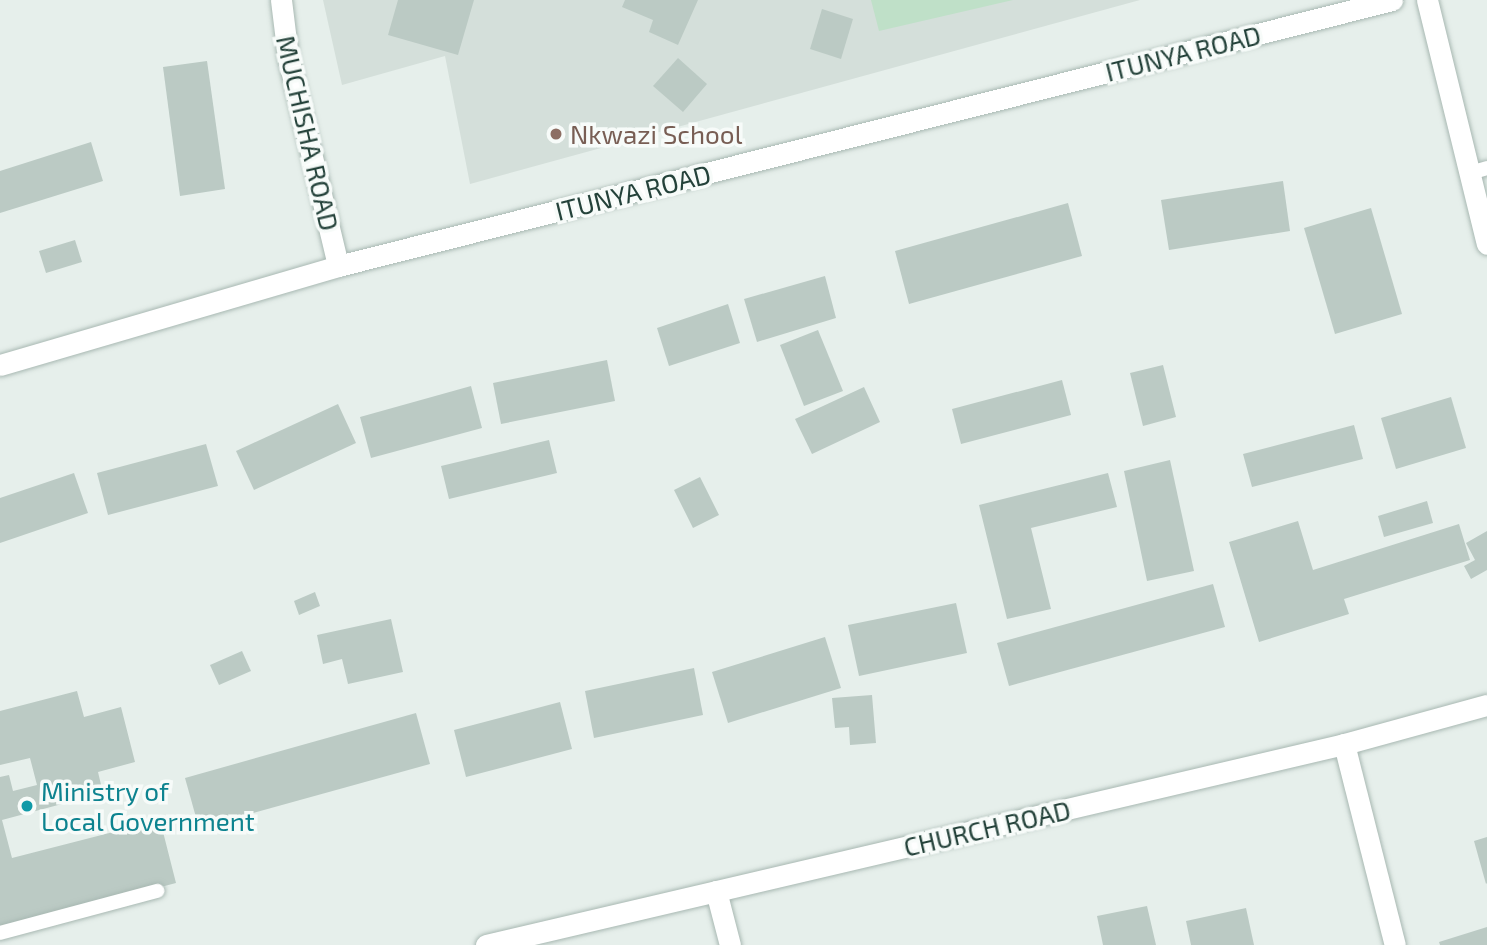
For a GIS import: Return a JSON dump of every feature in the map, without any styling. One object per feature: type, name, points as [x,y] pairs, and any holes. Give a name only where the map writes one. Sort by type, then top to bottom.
[{"type":"street","name":"MUCHISHA ROAD","points":[[281,0],[288,57],[338,266]]},
{"type":"street","name":"ITUNYA ROAD","points":[[0,365],[338,266],[1392,0]]},
{"type":"street","points":[[1427,0],[1478,170],[1487,242]]},
{"type":"street","name":"CHURCH ROAD","points":[[486,945],[1344,744],[1487,705]]},
{"type":"street","points":[[1344,744],[1395,945]]},
{"type":"street","points":[[716,891],[730,945]]},
{"type":"lane","points":[[0,933],[157,891]]},
{"type":"shaded area","name":"Nkwazi School","points":[[323,0],[1140,0],[470,184],[445,56],[342,85]]},
{"type":"green space","points":[[871,0],[1013,0],[879,31]]},
{"type":"building","points":[[398,0],[474,0],[458,55],[388,35]]},
{"type":"building","points":[[625,0],[698,0],[678,45],[649,32],[653,20],[622,7]]},
{"type":"building","points":[[822,9],[853,19],[841,59],[810,49]]},
{"type":"building","points":[[678,58],[707,84],[683,112],[653,86]]},
{"type":"building","points":[[207,61],[225,189],[180,196],[163,67]]},
{"type":"building","points":[[91,142],[103,181],[0,213],[0,171]]},
{"type":"building","points":[[1283,181],[1290,231],[1169,250],[1161,200]]},
{"type":"building","points":[[1068,203],[1082,256],[909,304],[895,251]]},
{"type":"building","points":[[1371,208],[1402,314],[1335,334],[1304,228]]},
{"type":"building","points":[[75,240],[82,262],[46,273],[39,251]]},
{"type":"building","points":[[825,276],[836,318],[757,342],[744,299]]},
{"type":"building","points":[[728,304],[740,343],[669,366],[657,328]]},
{"type":"building","points":[[818,330],[843,391],[804,406],[780,345]]},
{"type":"building","points":[[607,360],[615,401],[501,424],[493,383]]},
{"type":"building","points":[[1163,365],[1176,417],[1143,426],[1130,373]]},
{"type":"building","points":[[1062,380],[1071,415],[961,444],[952,409]]},
{"type":"building","points":[[471,386],[482,428],[371,458],[360,417]]},
{"type":"building","points":[[864,387],[880,422],[812,454],[795,419]]},
{"type":"building","points":[[1451,397],[1466,448],[1396,469],[1381,418]]},
{"type":"building","points":[[338,404],[356,443],[254,490],[236,451]]},
{"type":"building","points":[[1354,425],[1363,459],[1252,487],[1243,454]]},
{"type":"building","points":[[549,440],[557,473],[449,499],[441,466]]},
{"type":"building","points":[[206,444],[218,486],[108,515],[97,473]]},
{"type":"building","points":[[1170,460],[1194,571],[1147,581],[1124,471]]},
{"type":"building","points":[[74,473],[88,513],[0,543],[0,498]]},
{"type":"building","points":[[1108,473],[1117,507],[1031,528],[1051,609],[1007,619],[979,505]]},
{"type":"building","points":[[700,477],[719,515],[693,528],[674,490]]},
{"type":"building","points":[[1427,501],[1433,523],[1384,537],[1378,516]]},
{"type":"building","points":[[1298,521],[1313,570],[1459,524],[1470,560],[1344,599],[1349,614],[1259,642],[1229,542]]},
{"type":"building","points":[[1487,531],[1487,570],[1471,579],[1464,566],[1475,560],[1466,543]]},
{"type":"building","points":[[1213,584],[1225,627],[1009,686],[997,643]]},
{"type":"building","points":[[315,592],[320,606],[299,615],[294,601]]},
{"type":"building","points":[[956,603],[967,653],[859,676],[848,625]]},
{"type":"building","points":[[391,619],[403,672],[348,684],[342,659],[323,664],[317,635]]},
{"type":"building","points":[[825,637],[841,688],[728,723],[712,672]]},
{"type":"building","points":[[242,651],[251,671],[219,685],[210,665]]},
{"type":"building","points":[[694,668],[703,715],[594,738],[585,691]]},
{"type":"building","name":"Ministry of Local Government","points":[[77,691],[84,717],[121,707],[135,762],[98,772],[103,793],[2,820],[12,858],[160,820],[176,883],[0,929],[0,777],[9,775],[13,791],[37,785],[30,758],[0,765],[0,711]]},
{"type":"building","points":[[872,695],[876,743],[850,745],[849,727],[835,728],[832,698]]},
{"type":"building","points":[[560,702],[572,749],[466,777],[454,730]]},
{"type":"building","points":[[416,713],[430,764],[199,828],[185,778]]},
{"type":"building","points":[[1487,837],[1487,883],[1486,884],[1474,841]]},
{"type":"building","points":[[1147,906],[1156,945],[1103,945],[1097,916]]},
{"type":"building","points":[[1246,908],[1254,945],[1191,945],[1186,921]]},
{"type":"building","points":[[1487,927],[1487,945],[1440,945],[1439,942]]},
{"type":"place","name":"Nkwazi School","points":[[556,134]]},
{"type":"place","name":"Ministry of Local Government","points":[[27,806]]}]
